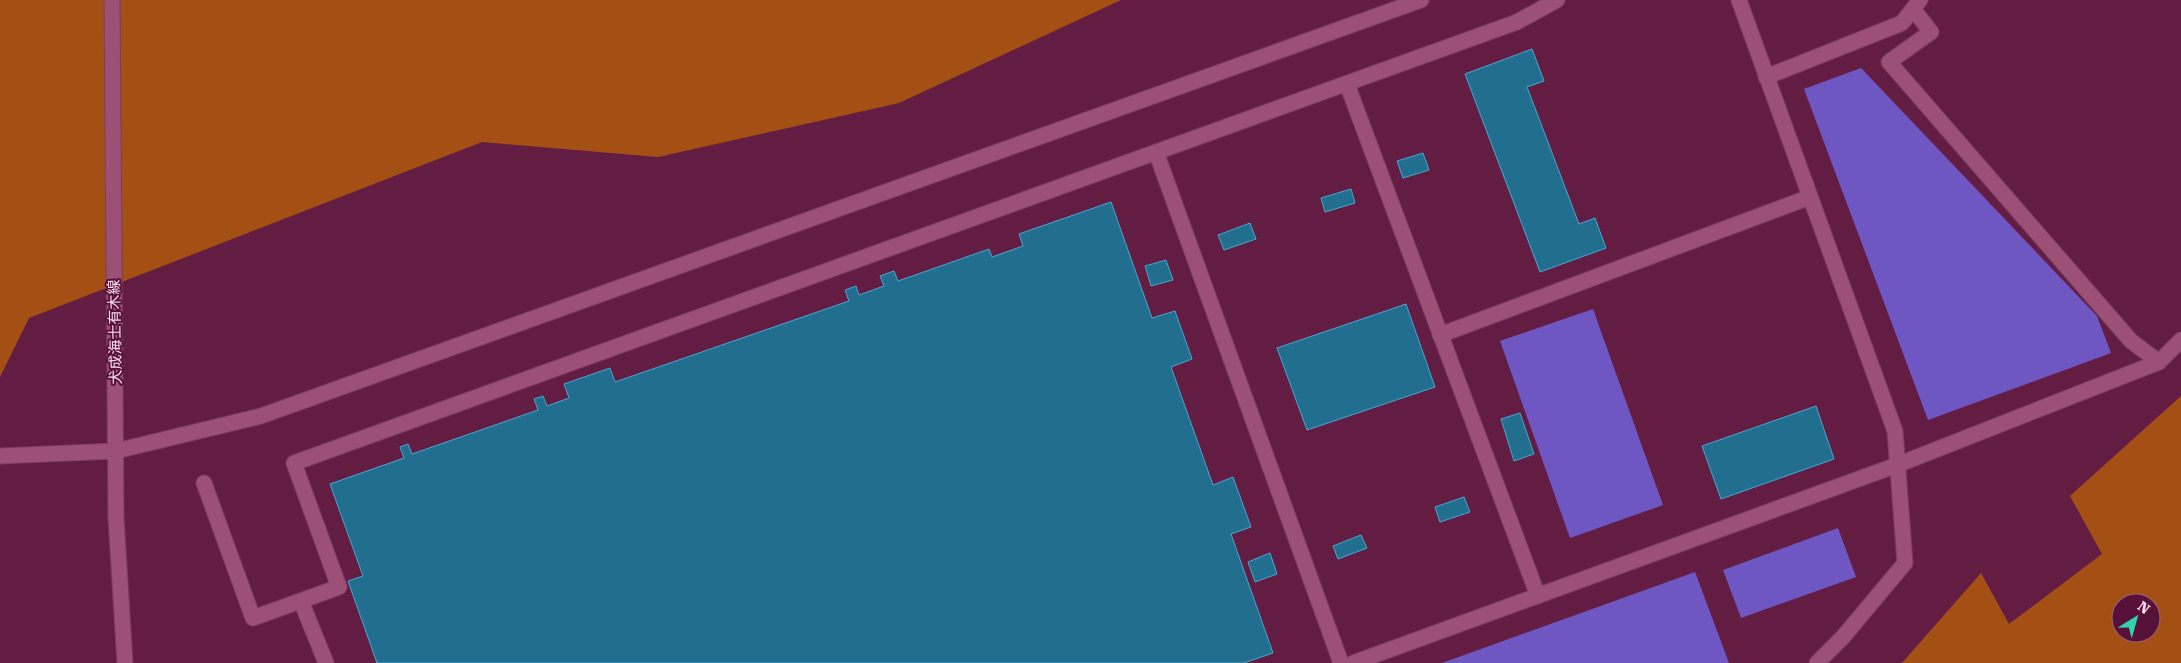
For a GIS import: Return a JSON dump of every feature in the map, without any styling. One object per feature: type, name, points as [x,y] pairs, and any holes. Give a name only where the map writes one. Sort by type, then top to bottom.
[{"type":"street","name":"犬成海士有木線","points":[[112,0],[116,518],[125,663]]},
{"type":"street","points":[[0,456],[116,451],[271,412],[1421,0]]},
{"type":"street","points":[[204,483],[253,618],[301,601],[339,587],[294,463],[1517,22],[1557,0]]},
{"type":"street","points":[[1739,0],[1895,431],[1904,563],[1844,637],[1817,663]]},
{"type":"street","points":[[1766,77],[1902,23],[1917,4],[1931,32],[1889,62],[2131,341],[2159,362]]},
{"type":"street","points":[[1347,84],[1538,596]]},
{"type":"street","points":[[1156,152],[1341,663]]},
{"type":"street","points":[[1440,335],[1810,197]]},
{"type":"street","points":[[1353,663],[1897,465],[2159,362],[2181,340]]},
{"type":"street","points":[[301,601],[326,663]]},
{"type":"shaded area","points":[[0,0],[1121,0],[899,103],[658,157],[482,142],[29,318],[0,377]]},
{"type":"shaded area","points":[[1861,68],[2097,316],[2111,353],[1928,420],[1804,89]]},
{"type":"shaded area","points":[[1593,309],[1663,505],[1570,538],[1500,341]]},
{"type":"shaded area","points":[[2181,396],[2181,663],[1902,663],[1981,573],[2009,624],[2102,554],[2070,496]]},
{"type":"shaded area","points":[[1838,528],[1856,577],[1741,618],[1723,570]]},
{"type":"shaded area","points":[[1695,572],[1729,663],[1442,663]]},
{"type":"building","points":[[1532,49],[1544,81],[1527,87],[1579,224],[1595,218],[1606,248],[1540,272],[1465,74]]},
{"type":"building","points":[[1423,153],[1429,170],[1403,178],[1397,161]]},
{"type":"building","points":[[1351,189],[1355,203],[1325,212],[1321,198]]},
{"type":"building","points":[[1111,202],[1152,318],[1175,311],[1192,359],[1171,367],[1213,485],[1233,477],[1251,527],[1231,534],[1273,653],[1244,663],[377,663],[348,581],[363,576],[330,484],[404,458],[400,447],[408,444],[412,454],[538,410],[534,399],[543,396],[547,406],[569,398],[564,384],[610,368],[615,382],[849,301],[845,290],[856,286],[859,295],[884,286],[880,276],[894,271],[898,281],[989,249],[992,257],[1023,246],[1019,234]]},
{"type":"building","points":[[1250,223],[1256,239],[1224,250],[1218,235]]},
{"type":"building","points":[[1166,260],[1173,280],[1151,286],[1145,266]]},
{"type":"building","points":[[1406,304],[1435,387],[1307,430],[1277,348]]},
{"type":"building","points":[[1816,406],[1834,459],[1721,499],[1702,446]]},
{"type":"building","points":[[1520,413],[1534,454],[1514,461],[1501,419]]},
{"type":"building","points":[[1464,497],[1470,512],[1440,522],[1435,507]]},
{"type":"building","points":[[1361,535],[1367,548],[1338,559],[1333,546]]},
{"type":"building","points":[[1270,553],[1277,574],[1255,582],[1248,562]]}]
